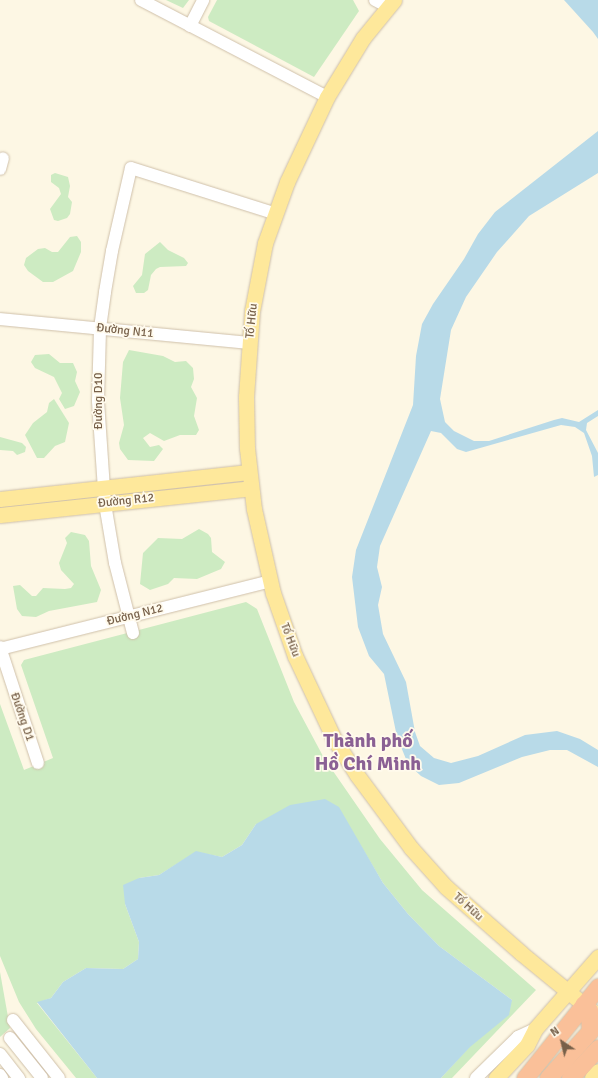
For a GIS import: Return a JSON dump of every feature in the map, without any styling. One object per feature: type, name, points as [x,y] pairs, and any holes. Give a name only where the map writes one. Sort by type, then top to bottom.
[{"type":"highway","points":[[525,1078],[583,1004],[598,988]]},
{"type":"highway","points":[[548,1078],[590,1031],[589,1010],[583,1004]]},
{"type":"highway","points":[[570,1078],[598,1048]]},
{"type":"main road","points":[[327,97],[386,2]]},
{"type":"main road","name":"Tố Hữu","points":[[327,97],[274,213],[258,274],[249,343],[246,397],[249,472],[270,581],[288,635],[313,698],[339,748],[369,794],[411,848],[446,887],[598,1016]]},
{"type":"main road","name":"Đường R12","points":[[0,498],[249,472]]},
{"type":"main road","name":"Đường R12","points":[[0,514],[251,488]]},
{"type":"main road","points":[[496,1078],[527,1045],[535,1029],[598,957]]},
{"type":"main road","points":[[592,1078],[598,1071]]},
{"type":"street","points":[[141,0],[327,97]]},
{"type":"street","points":[[190,26],[203,0]]},
{"type":"street","name":"Đường D10","points":[[133,633],[128,617],[105,504],[98,401],[100,328],[112,251],[131,168],[274,213]]},
{"type":"street","name":"Đường N11","points":[[0,319],[249,343]]},
{"type":"street","name":"Đường N12","points":[[0,649],[270,581]]},
{"type":"street","name":"Đường D1","points":[[0,649],[38,763]]},
{"type":"street","points":[[12,1020],[59,1078]]},
{"type":"street","points":[[476,1078],[518,1037],[535,1029]]},
{"type":"street","points":[[10,1038],[42,1078]]},
{"type":"street","points":[[0,1054],[19,1078]]},
{"type":"green space","points":[[166,0],[189,0],[183,8]]},
{"type":"green space","points":[[217,0],[353,0],[359,11],[314,77],[209,21],[208,17]]},
{"type":"green space","points":[[55,173],[68,177],[70,186],[68,197],[72,202],[70,214],[67,218],[58,221],[54,220],[50,209],[61,194],[59,188],[51,182],[51,175]]},
{"type":"green space","points":[[77,236],[81,242],[81,252],[73,271],[53,282],[43,282],[28,271],[24,265],[26,258],[38,249],[45,248],[52,252],[58,252],[70,237]]},
{"type":"green space","points":[[160,242],[168,250],[184,258],[188,263],[186,266],[160,267],[156,269],[151,275],[148,290],[144,293],[136,293],[133,286],[142,275],[145,254]]},
{"type":"green space","points":[[129,350],[163,356],[175,362],[186,361],[193,368],[194,379],[191,387],[197,398],[194,416],[199,430],[196,435],[180,435],[164,441],[150,433],[143,438],[150,447],[159,445],[163,449],[154,461],[128,460],[120,449],[119,443],[124,425],[120,398],[123,362]]},
{"type":"green space","points":[[49,354],[60,363],[73,363],[77,372],[75,381],[80,392],[74,406],[65,409],[59,399],[62,393],[54,377],[35,368],[31,362],[35,355]]},
{"type":"green space","points":[[54,399],[69,423],[65,442],[55,446],[44,458],[37,458],[25,435],[33,423],[47,412],[49,403]]},
{"type":"green space","points":[[0,437],[22,443],[26,447],[25,452],[17,455],[13,451],[0,450]]},
{"type":"green space","points":[[199,529],[208,534],[211,538],[212,552],[225,562],[221,569],[197,579],[174,578],[168,584],[150,590],[140,584],[143,553],[158,538],[182,539]]},
{"type":"green space","points":[[71,532],[85,535],[89,541],[91,566],[101,590],[97,602],[49,611],[36,617],[22,616],[17,609],[13,586],[20,585],[32,596],[36,596],[43,588],[65,589],[71,588],[74,584],[61,570],[59,563],[67,543],[65,538]]},
{"type":"green space","points":[[246,602],[257,609],[294,702],[324,758],[380,839],[422,890],[536,990],[452,1078],[441,1078],[512,1000],[439,946],[408,914],[383,883],[349,826],[256,824],[242,845],[222,857],[196,852],[159,875],[139,878],[125,904],[139,942],[138,959],[123,969],[86,968],[63,982],[51,998],[37,1003],[97,1078],[76,1078],[36,1029],[19,1002],[0,956],[0,704],[24,770],[53,758],[21,665],[24,660]]},
{"type":"green space","points":[[0,972],[10,1028],[0,1037]]},
{"type":"water","points":[[564,0],[598,0],[598,39],[593,32]]},
{"type":"water","points":[[598,131],[598,173],[529,216],[497,252],[466,297],[451,330],[440,399],[445,422],[454,431],[474,441],[489,441],[562,418],[579,422],[598,410],[598,416],[587,423],[586,430],[598,453],[598,475],[594,477],[592,456],[584,433],[575,427],[561,425],[466,452],[457,449],[441,433],[431,431],[380,546],[377,567],[382,587],[378,605],[383,634],[406,682],[415,732],[420,746],[434,758],[451,763],[478,756],[525,735],[557,731],[580,739],[598,750],[598,767],[567,750],[550,750],[522,757],[459,783],[439,785],[421,776],[408,764],[397,737],[384,674],[369,656],[358,627],[352,577],[356,550],[413,405],[416,356],[422,324],[433,304],[464,259],[478,234],[495,212]]},
{"type":"water","points":[[325,799],[339,807],[383,883],[408,914],[439,946],[512,1000],[509,1015],[470,1047],[441,1078],[97,1078],[37,1002],[51,998],[63,982],[86,968],[123,969],[138,959],[139,942],[125,904],[123,885],[139,878],[159,875],[196,851],[222,857],[242,845],[256,824],[290,805]]},
{"type":"district","name":"Thành phố Hồ Chí Minh","points":[[368,752]]}]
